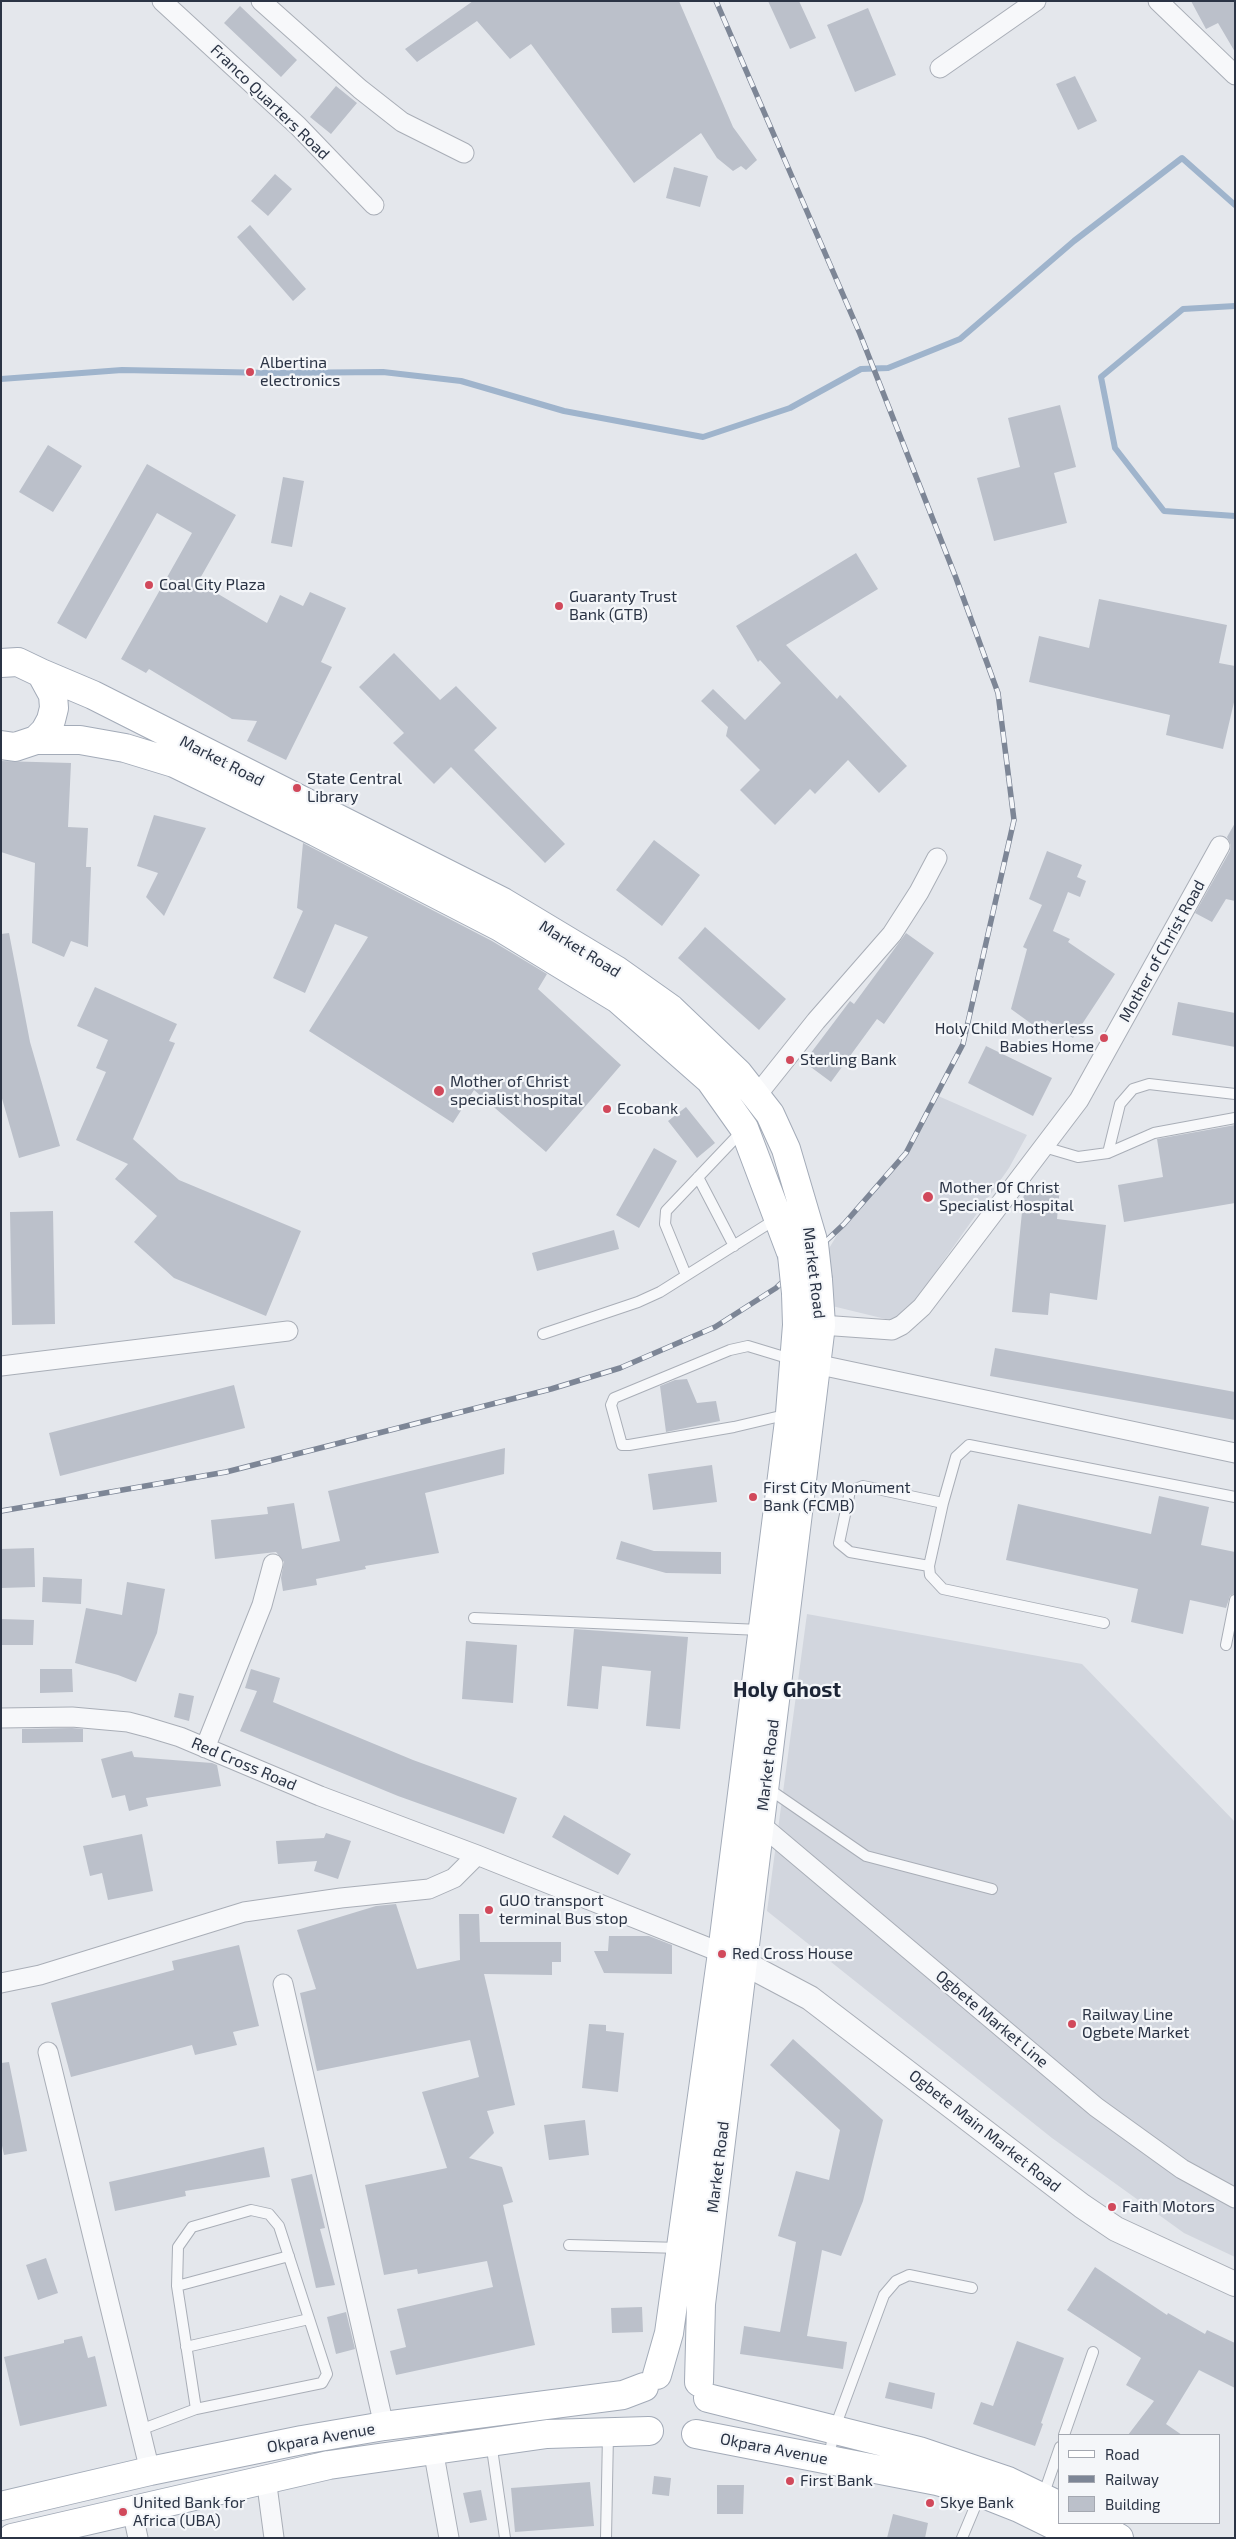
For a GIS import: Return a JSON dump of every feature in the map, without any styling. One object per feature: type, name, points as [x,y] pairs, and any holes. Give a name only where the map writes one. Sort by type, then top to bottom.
[{"type":"main road","name":"Market Road","points":[[3,661],[18,662],[93,695],[503,902],[616,970],[670,1010],[738,1073],[770,1114],[786,1148],[803,1249],[807,1287],[821,1325],[806,1362],[790,1413],[762,1630],[701,2304],[704,2390]]},
{"type":"main road","points":[[36,740],[48,725],[54,708],[53,695],[41,673]]},
{"type":"main road","name":"Market Road","points":[[1,745],[15,747],[36,740],[80,740],[125,748],[174,763],[316,832],[500,927],[618,999],[710,1080],[744,1128],[779,1217],[803,1249]]},
{"type":"main road","name":"Market Road","points":[[651,2381],[670,2333],[682,2248],[733,1958],[760,1824],[806,1362],[797,1325],[807,1287]]},
{"type":"main road","points":[[679,2371],[690,2375],[704,2390],[707,2418],[696,2434],[689,2439],[672,2442],[664,2440],[649,2431],[642,2422],[638,2410],[639,2398],[651,2381],[679,2371]]},
{"type":"main road","name":"Okpara Avenue","points":[[1,2506],[150,2471],[302,2440],[384,2426],[623,2395],[651,2381]]},
{"type":"main road","name":"Okpara Avenue","points":[[704,2390],[834,2430],[919,2451],[983,2483],[1080,2538]]},
{"type":"main road","name":"Okpara Avenue","points":[[12,2538],[306,2470],[434,2449],[547,2434],[649,2431]]},
{"type":"main road","name":"Okpara Avenue","points":[[696,2434],[937,2481],[983,2483],[1051,2502]]},
{"type":"main road","points":[[302,2440],[306,2470]]},
{"type":"main road","points":[[1094,2524],[1119,2538]]},
{"type":"street","name":"Franco Quarters Road","points":[[162,1],[298,126],[374,205]]},
{"type":"street","points":[[260,1],[360,89],[402,122],[464,153]]},
{"type":"street","points":[[940,68],[1036,1]]},
{"type":"street","points":[[1158,1],[1235,76]]},
{"type":"street","name":"Mother of Christ Road","points":[[821,1325],[892,1330],[902,1325],[922,1307],[1079,1100],[1220,846]]},
{"type":"street","points":[[757,1095],[816,1021],[892,934],[919,892],[937,858]]},
{"type":"street","points":[[1,1366],[288,1331]]},
{"type":"street","points":[[806,1362],[1235,1453]]},
{"type":"street","points":[[205,1748],[262,1605],[272,1564]]},
{"type":"street","name":"Red Cross Road","points":[[1,1718],[72,1717],[128,1722],[205,1748],[320,1796],[477,1855],[733,1958]]},
{"type":"street","name":"Ogbete Market Line","points":[[760,1824],[1096,2107],[1182,2169],[1235,2198]]},
{"type":"street","points":[[1,1982],[40,1975],[244,1912],[341,1898],[429,1889],[454,1878],[477,1855]]},
{"type":"street","name":"Ogbete Main Market Road","points":[[733,1958],[810,1998],[1082,2206],[1116,2229],[1235,2284]]},
{"type":"street","points":[[283,1984],[384,2426]]},
{"type":"street","points":[[48,2052],[150,2471]]},
{"type":"street","points":[[434,2449],[449,2538]]},
{"type":"street","points":[[266,2478],[274,2538]]},
{"type":"street","points":[[132,2510],[138,2538]]},
{"type":"lane","points":[[1108,1153],[1120,1104],[1133,1089],[1149,1084],[1235,1094]]},
{"type":"lane","points":[[1044,1147],[1078,1157],[1108,1153],[1154,1133],[1235,1118]]},
{"type":"lane","points":[[686,1275],[664,1218],[666,1210],[744,1128]]},
{"type":"lane","points":[[698,1177],[734,1246]]},
{"type":"lane","points":[[543,1334],[638,1302],[660,1292],[779,1217]]},
{"type":"lane","points":[[790,1413],[734,1427],[622,1445],[611,1405],[614,1398],[730,1350],[748,1346],[806,1362]]},
{"type":"lane","points":[[1104,1623],[943,1589],[930,1575],[929,1566],[943,1502],[956,1457],[969,1445],[1235,1497]]},
{"type":"lane","points":[[929,1566],[850,1552],[839,1543],[850,1491],[863,1486],[943,1502]]},
{"type":"lane","points":[[1226,1644],[1235,1600]]},
{"type":"lane","points":[[474,1618],[762,1630]]},
{"type":"lane","points":[[765,1787],[866,1856],[992,1889]]},
{"type":"lane","points":[[140,2430],[196,2409],[322,2383],[327,2374],[279,2226],[269,2214],[252,2210],[192,2227],[178,2247],[177,2286],[196,2409]]},
{"type":"lane","points":[[569,2245],[682,2248]]},
{"type":"lane","points":[[177,2286],[289,2256]]},
{"type":"lane","points":[[829,2459],[834,2430],[884,2295],[896,2281],[909,2275],[972,2288]]},
{"type":"lane","points":[[186,2347],[309,2319]]},
{"type":"lane","points":[[1064,2434],[1093,2352]]},
{"type":"lane","points":[[606,2538],[608,2432]]},
{"type":"lane","points":[[491,2441],[505,2538]]},
{"type":"lane","points":[[1051,2502],[1058,2459]]},
{"type":"lane","points":[[962,2538],[983,2483]]},
{"type":"shaded area","name":"Mother Of Christ Specialist Hospital","points":[[936,1095],[1027,1135],[1009,1168],[906,1314],[898,1322],[828,1305],[828,1250],[842,1227],[900,1162]]},
{"type":"shaded area","name":"Railway Line Ogbete Market","points":[[807,1614],[1082,1664],[1235,1822],[1235,2257],[1184,2233],[1052,2138],[767,1911]]},
{"type":"building","points":[[473,1],[679,1],[733,127],[757,160],[746,170],[741,166],[733,171],[717,158],[701,133],[634,183],[531,44],[510,59],[477,21],[417,62],[405,49]]},
{"type":"building","points":[[768,1],[799,1],[816,38],[790,49]]},
{"type":"building","points":[[1191,1],[1235,1],[1235,52],[1218,23],[1206,29]]},
{"type":"building","points":[[240,6],[297,60],[281,77],[224,23]]},
{"type":"building","points":[[868,8],[896,75],[855,92],[827,25]]},
{"type":"building","points":[[1075,76],[1097,121],[1078,130],[1056,84]]},
{"type":"building","points":[[336,86],[357,103],[331,134],[310,117]]},
{"type":"building","points":[[674,167],[708,176],[700,207],[666,198]]},
{"type":"building","points":[[275,174],[292,189],[268,216],[251,201]]},
{"type":"building","points":[[250,225],[306,289],[293,301],[237,237]]},
{"type":"building","points":[[1060,405],[1076,467],[1054,473],[1067,523],[994,541],[977,478],[1020,467],[1008,418]]},
{"type":"building","points":[[48,445],[82,466],[53,512],[19,492]]},
{"type":"building","points":[[147,464],[236,515],[198,582],[267,623],[280,595],[303,606],[310,592],[346,608],[321,662],[332,667],[286,760],[247,741],[257,721],[232,719],[149,669],[146,673],[121,659],[192,533],[157,513],[86,639],[57,623]]},
{"type":"building","points":[[283,477],[304,481],[292,547],[271,543]]},
{"type":"building","points":[[856,553],[878,589],[786,645],[837,699],[840,695],[907,766],[879,793],[848,760],[815,794],[810,789],[775,825],[740,790],[760,770],[726,736],[728,727],[701,701],[713,689],[745,720],[781,683],[760,660],[758,662],[736,626]]},
{"type":"building","points":[[1099,599],[1227,625],[1219,663],[1235,666],[1235,698],[1223,749],[1166,735],[1170,715],[1029,682],[1039,636],[1089,648]]},
{"type":"building","points":[[394,653],[440,700],[456,686],[497,728],[474,750],[565,844],[545,863],[451,767],[434,784],[393,743],[404,733],[359,687]]},
{"type":"building","points":[[1,761],[71,763],[68,827],[88,828],[86,867],[91,867],[88,947],[71,941],[64,957],[32,943],[35,863],[1,852]]},
{"type":"building","points":[[154,815],[206,828],[164,916],[146,897],[158,873],[137,866]]},
{"type":"building","points":[[1235,823],[1235,901],[1226,899],[1212,922],[1195,913],[1230,851],[1231,845],[1227,837]]},
{"type":"building","points":[[654,840],[700,875],[662,926],[616,890]]},
{"type":"building","points":[[303,843],[492,941],[547,974],[538,989],[621,1065],[546,1152],[474,1090],[453,1123],[309,1031],[368,937],[335,924],[305,993],[273,978],[303,911],[297,908]]},
{"type":"building","points":[[1047,851],[1082,865],[1077,877],[1086,881],[1080,897],[1068,892],[1053,931],[1070,939],[1068,942],[1115,974],[1073,1038],[1047,1020],[1040,1030],[1011,1009],[1027,949],[1023,947],[1042,905],[1029,899]]},
{"type":"building","points":[[705,927],[786,999],[759,1030],[678,958]]},
{"type":"building","points":[[9,933],[30,1042],[60,1146],[19,1158],[1,1095],[1,934]]},
{"type":"building","points":[[906,933],[934,953],[884,1024],[877,1019],[831,1082],[804,1062],[850,1001],[854,1004]]},
{"type":"building","points":[[95,987],[177,1024],[169,1041],[175,1043],[133,1139],[179,1180],[301,1231],[266,1316],[174,1278],[134,1242],[157,1216],[115,1179],[128,1164],[76,1140],[106,1072],[96,1068],[108,1040],[77,1026]]},
{"type":"building","points":[[1178,1002],[1235,1013],[1235,1047],[1172,1035]]},
{"type":"building","points":[[986,1046],[1052,1078],[1033,1116],[968,1083]]},
{"type":"building","points":[[686,1107],[715,1143],[697,1158],[668,1121]]},
{"type":"building","points":[[1235,1125],[1235,1203],[1124,1222],[1118,1185],[1163,1177],[1157,1139]]},
{"type":"building","points":[[654,1148],[677,1161],[639,1228],[616,1215]]},
{"type":"building","points":[[1029,1184],[1060,1187],[1057,1219],[1106,1225],[1097,1300],[1050,1293],[1048,1315],[1012,1312],[1024,1192]]},
{"type":"building","points":[[53,1211],[55,1324],[12,1325],[10,1212]]},
{"type":"building","points":[[614,1230],[619,1249],[537,1271],[532,1253]]},
{"type":"building","points":[[995,1348],[1235,1392],[1235,1420],[990,1376]]},
{"type":"building","points":[[687,1379],[697,1403],[716,1401],[720,1421],[666,1432],[660,1386],[675,1380]]},
{"type":"building","points":[[234,1385],[245,1428],[60,1476],[49,1433]]},
{"type":"building","points":[[505,1448],[504,1474],[425,1493],[439,1553],[365,1566],[366,1569],[316,1579],[317,1585],[283,1591],[281,1578],[284,1562],[276,1552],[215,1559],[211,1520],[268,1514],[267,1507],[294,1503],[302,1549],[340,1541],[328,1491]]},
{"type":"building","points":[[712,1465],[717,1502],[653,1510],[648,1474]]},
{"type":"building","points":[[1159,1496],[1209,1507],[1201,1545],[1235,1552],[1235,1593],[1230,1596],[1226,1608],[1190,1600],[1183,1634],[1131,1622],[1138,1589],[1006,1560],[1018,1504],[1151,1534]]},
{"type":"building","points":[[621,1541],[654,1551],[721,1552],[721,1574],[666,1573],[616,1559]]},
{"type":"building","points":[[34,1548],[35,1587],[1,1588],[1,1549]]},
{"type":"building","points":[[43,1577],[82,1579],[81,1604],[42,1602]]},
{"type":"building","points":[[127,1582],[165,1589],[157,1633],[136,1682],[75,1663],[86,1608],[122,1615]]},
{"type":"building","points":[[1,1619],[34,1620],[33,1645],[1,1645]]},
{"type":"building","points":[[574,1629],[688,1637],[680,1729],[646,1726],[651,1671],[602,1666],[598,1709],[567,1706]]},
{"type":"building","points":[[466,1641],[517,1645],[513,1703],[462,1699]]},
{"type":"building","points":[[40,1669],[72,1669],[73,1692],[40,1693]]},
{"type":"building","points":[[251,1669],[280,1678],[273,1702],[413,1760],[517,1798],[504,1834],[398,1796],[240,1731],[257,1691],[245,1688]]},
{"type":"building","points":[[179,1693],[194,1696],[189,1721],[174,1717]]},
{"type":"building","points":[[22,1729],[83,1729],[83,1742],[22,1743]]},
{"type":"building","points":[[132,1751],[134,1757],[212,1763],[217,1765],[221,1786],[146,1798],[148,1806],[129,1811],[125,1795],[112,1798],[101,1759]]},
{"type":"building","points":[[564,1815],[631,1854],[618,1875],[552,1837]]},
{"type":"building","points":[[326,1833],[351,1841],[338,1879],[314,1871],[317,1861],[278,1864],[276,1841],[324,1838]]},
{"type":"building","points":[[142,1834],[153,1891],[108,1900],[102,1873],[90,1876],[83,1846]]},
{"type":"building","points":[[396,1904],[417,1969],[460,1960],[459,1914],[479,1914],[480,1942],[561,1942],[561,1962],[552,1962],[552,1975],[484,1974],[515,2105],[487,2111],[494,2133],[469,2158],[502,2167],[513,2202],[503,2205],[535,2345],[396,2375],[390,2351],[406,2347],[397,2309],[493,2287],[487,2261],[418,2274],[417,2269],[384,2275],[365,2185],[447,2168],[422,2092],[479,2077],[470,2040],[317,2071],[300,1993],[316,1989],[297,1930],[376,1906]]},
{"type":"building","points":[[609,1936],[649,1936],[672,1945],[672,1974],[604,1973],[594,1951],[608,1951]]},
{"type":"building","points":[[239,1945],[259,2026],[233,2032],[237,2045],[195,2055],[192,2045],[71,2077],[51,2003],[174,1970],[172,1961]]},
{"type":"building","points":[[589,2024],[606,2025],[606,2031],[624,2033],[618,2092],[582,2088]]},
{"type":"building","points":[[793,2039],[883,2120],[863,2201],[841,2256],[822,2250],[807,2336],[847,2342],[843,2369],[740,2354],[744,2326],[780,2332],[796,2242],[778,2236],[796,2171],[829,2180],[840,2130],[770,2065]]},
{"type":"building","points":[[9,2062],[27,2151],[4,2155],[1,2141],[1,2063]]},
{"type":"building","points":[[585,2120],[589,2155],[549,2160],[544,2125]]},
{"type":"building","points":[[264,2147],[270,2177],[185,2191],[186,2196],[115,2211],[109,2182]]},
{"type":"building","points":[[312,2174],[325,2228],[320,2229],[335,2285],[316,2288],[291,2179]]},
{"type":"building","points":[[46,2258],[58,2293],[38,2300],[26,2265]]},
{"type":"building","points":[[1095,2267],[1167,2315],[1168,2313],[1205,2334],[1207,2330],[1235,2343],[1235,2388],[1199,2370],[1166,2424],[1181,2434],[1129,2434],[1154,2401],[1126,2385],[1141,2358],[1067,2310]]},
{"type":"building","points":[[642,2307],[643,2332],[612,2333],[611,2308]]},
{"type":"building","points":[[346,2312],[355,2349],[336,2354],[327,2317]]},
{"type":"building","points":[[82,2336],[88,2358],[95,2356],[107,2406],[20,2426],[4,2357],[64,2343],[64,2340]]},
{"type":"building","points":[[1017,2341],[1064,2358],[1041,2423],[1043,2424],[1035,2446],[973,2424],[981,2402],[993,2406]]},
{"type":"building","points":[[889,2382],[935,2393],[932,2409],[885,2398]]},
{"type":"building","points":[[654,2476],[671,2478],[669,2496],[652,2494]]},
{"type":"building","points":[[590,2482],[594,2526],[515,2532],[511,2488]]},
{"type":"building","points":[[717,2485],[744,2485],[743,2514],[717,2514]]},
{"type":"building","points":[[481,2490],[487,2520],[470,2523],[463,2493]]},
{"type":"building","points":[[893,2514],[928,2523],[925,2538],[887,2538]]},
{"type":"waterway","points":[[1,379],[122,370],[272,373],[383,372],[461,381],[564,411],[703,437],[790,408],[861,369],[888,368],[960,339],[1074,241],[1182,158],[1235,205]]},
{"type":"waterway","points":[[1235,306],[1183,309],[1101,377],[1115,448],[1164,511],[1235,516]]},
{"type":"railway","points":[[1,1511],[226,1472],[551,1389],[620,1368],[715,1327],[776,1288],[844,1224],[906,1153],[963,1044],[1014,820],[998,693],[956,578],[860,334],[716,1]]},
{"type":"place","name":"Albertina electronics","points":[[250,372]]},
{"type":"place","name":"Coal City Plaza","points":[[149,585]]},
{"type":"place","name":"Guaranty Trust Bank (GTB)","points":[[559,606]]},
{"type":"place","name":"State Central Library","points":[[297,788]]},
{"type":"place","name":"Holy Child Motherless Babies Home","points":[[1104,1038]]},
{"type":"place","name":"Sterling Bank","points":[[790,1060]]},
{"type":"place","name":"Mother of Christ specialist hospital","points":[[439,1091]]},
{"type":"place","name":"Ecobank","points":[[607,1109]]},
{"type":"place","name":"Mother Of Christ Specialist Hospital","points":[[928,1197]]},
{"type":"place","name":"First City Monument Bank (FCMB)","points":[[753,1497]]},
{"type":"place","name":"GUO transport terminal Bus stop","points":[[489,1910]]},
{"type":"place","name":"Red Cross House","points":[[722,1954]]},
{"type":"place","name":"Railway Line Ogbete Market","points":[[1072,2024]]},
{"type":"place","name":"Faith Motors","points":[[1112,2207]]},
{"type":"place","name":"First Bank","points":[[790,2481]]},
{"type":"place","name":"Skye Bank","points":[[930,2503]]},
{"type":"place","name":"United Bank for Africa (UBA)","points":[[123,2512]]},
{"type":"district","name":"Holy Ghost","points":[[787,1690]]}]
